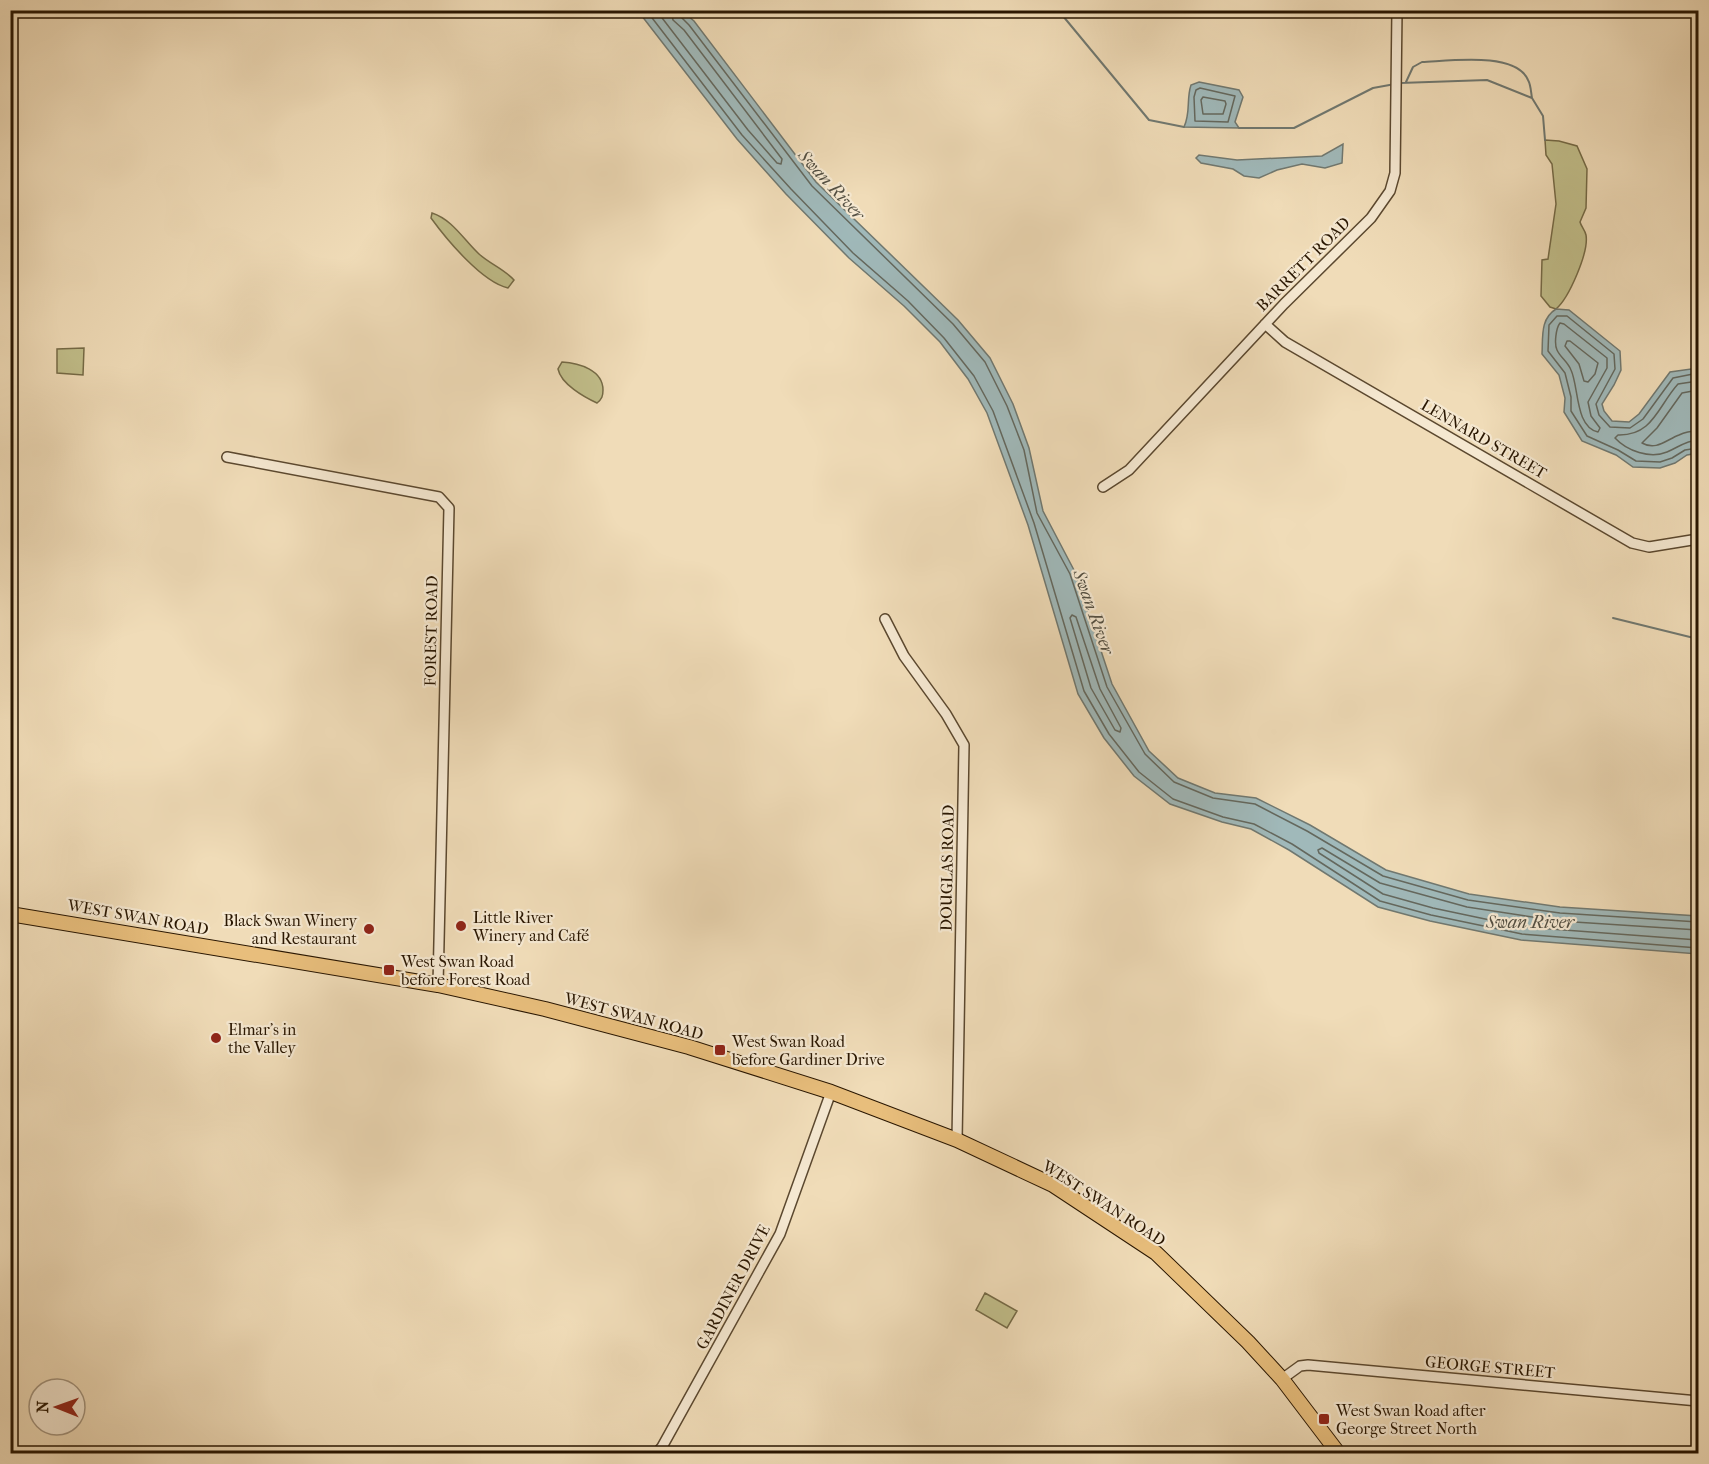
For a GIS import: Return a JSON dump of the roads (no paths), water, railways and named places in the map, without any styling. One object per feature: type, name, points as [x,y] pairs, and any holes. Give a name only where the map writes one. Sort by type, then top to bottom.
[{"type":"main road","name":"WEST SWAN ROAD","points":[[10,914],[438,985],[546,1009],[688,1047],[831,1092],[957,1140],[1053,1185],[1156,1253],[1248,1342],[1282,1379],[1339,1454]]},
{"type":"street","name":"BARRETT ROAD","points":[[1105,486],[1130,470],[1264,324],[1371,218],[1390,191],[1395,173],[1397,10]]},
{"type":"street","name":"LENNARD STREET","points":[[1264,324],[1285,342],[1632,543],[1649,547],[1698,539]]},
{"type":"street","name":"FOREST ROAD","points":[[227,457],[439,497],[449,508],[438,985]]},
{"type":"street","name":"DOUGLAS ROAD","points":[[885,619],[904,656],[946,714],[964,745],[957,1140]]},
{"type":"street","name":"GARDINER DRIVE","points":[[656,1454],[780,1234],[831,1092]]},
{"type":"street","name":"GEORGE STREET","points":[[1282,1379],[1300,1366],[1308,1365],[1698,1401]]},
{"type":"water","name":"Swan River","points":[[638,11],[682,11],[694,21],[816,182],[958,320],[990,358],[1013,404],[1029,448],[1043,511],[1075,572],[1112,684],[1149,751],[1178,778],[1215,793],[1256,798],[1310,825],[1386,870],[1469,894],[1560,907],[1698,916],[1698,954],[1521,940],[1430,921],[1378,907],[1289,850],[1251,829],[1222,822],[1170,804],[1134,776],[1104,738],[1078,694],[1028,525],[987,413],[968,379],[940,342],[904,306],[849,258],[786,194],[737,139]]},
{"type":"water","points":[[1199,82],[1239,90],[1243,97],[1235,122],[1239,128],[1184,127],[1191,85]]},
{"type":"water","points":[[1343,144],[1342,163],[1325,168],[1302,164],[1277,170],[1259,178],[1244,176],[1233,169],[1201,163],[1196,158],[1199,155],[1237,160],[1322,156]]},
{"type":"water","points":[[1556,309],[1569,310],[1620,351],[1621,370],[1602,404],[1604,411],[1612,421],[1629,422],[1639,414],[1670,372],[1698,368],[1698,453],[1687,455],[1675,463],[1660,468],[1633,467],[1616,455],[1582,441],[1564,412],[1565,398],[1559,375],[1542,354],[1545,323]]},
{"type":"waterway","points":[[1058,10],[1149,120],[1184,127]]},
{"type":"waterway","points":[[1406,82],[1413,67],[1422,62],[1496,61],[1521,71],[1529,82],[1532,98]]},
{"type":"waterway","points":[[1400,83],[1487,80],[1532,98],[1543,116],[1545,140]]},
{"type":"waterway","points":[[1239,128],[1294,128],[1373,88],[1395,84]]},
{"type":"waterway","points":[[1613,618],[1698,639]]},
{"type":"place","name":"Little River Winery and Café","points":[[461,926]]},
{"type":"place","name":"Black Swan Winery and Restaurant","points":[[369,929]]},
{"type":"place","name":"West Swan Road before Forest Road","points":[[389,970]]},
{"type":"place","name":"Elmar's in the Valley","points":[[216,1038]]},
{"type":"place","name":"West Swan Road before Gardiner Drive","points":[[720,1050]]},
{"type":"place","name":"West Swan Road after George Street North","points":[[1324,1419]]}]
